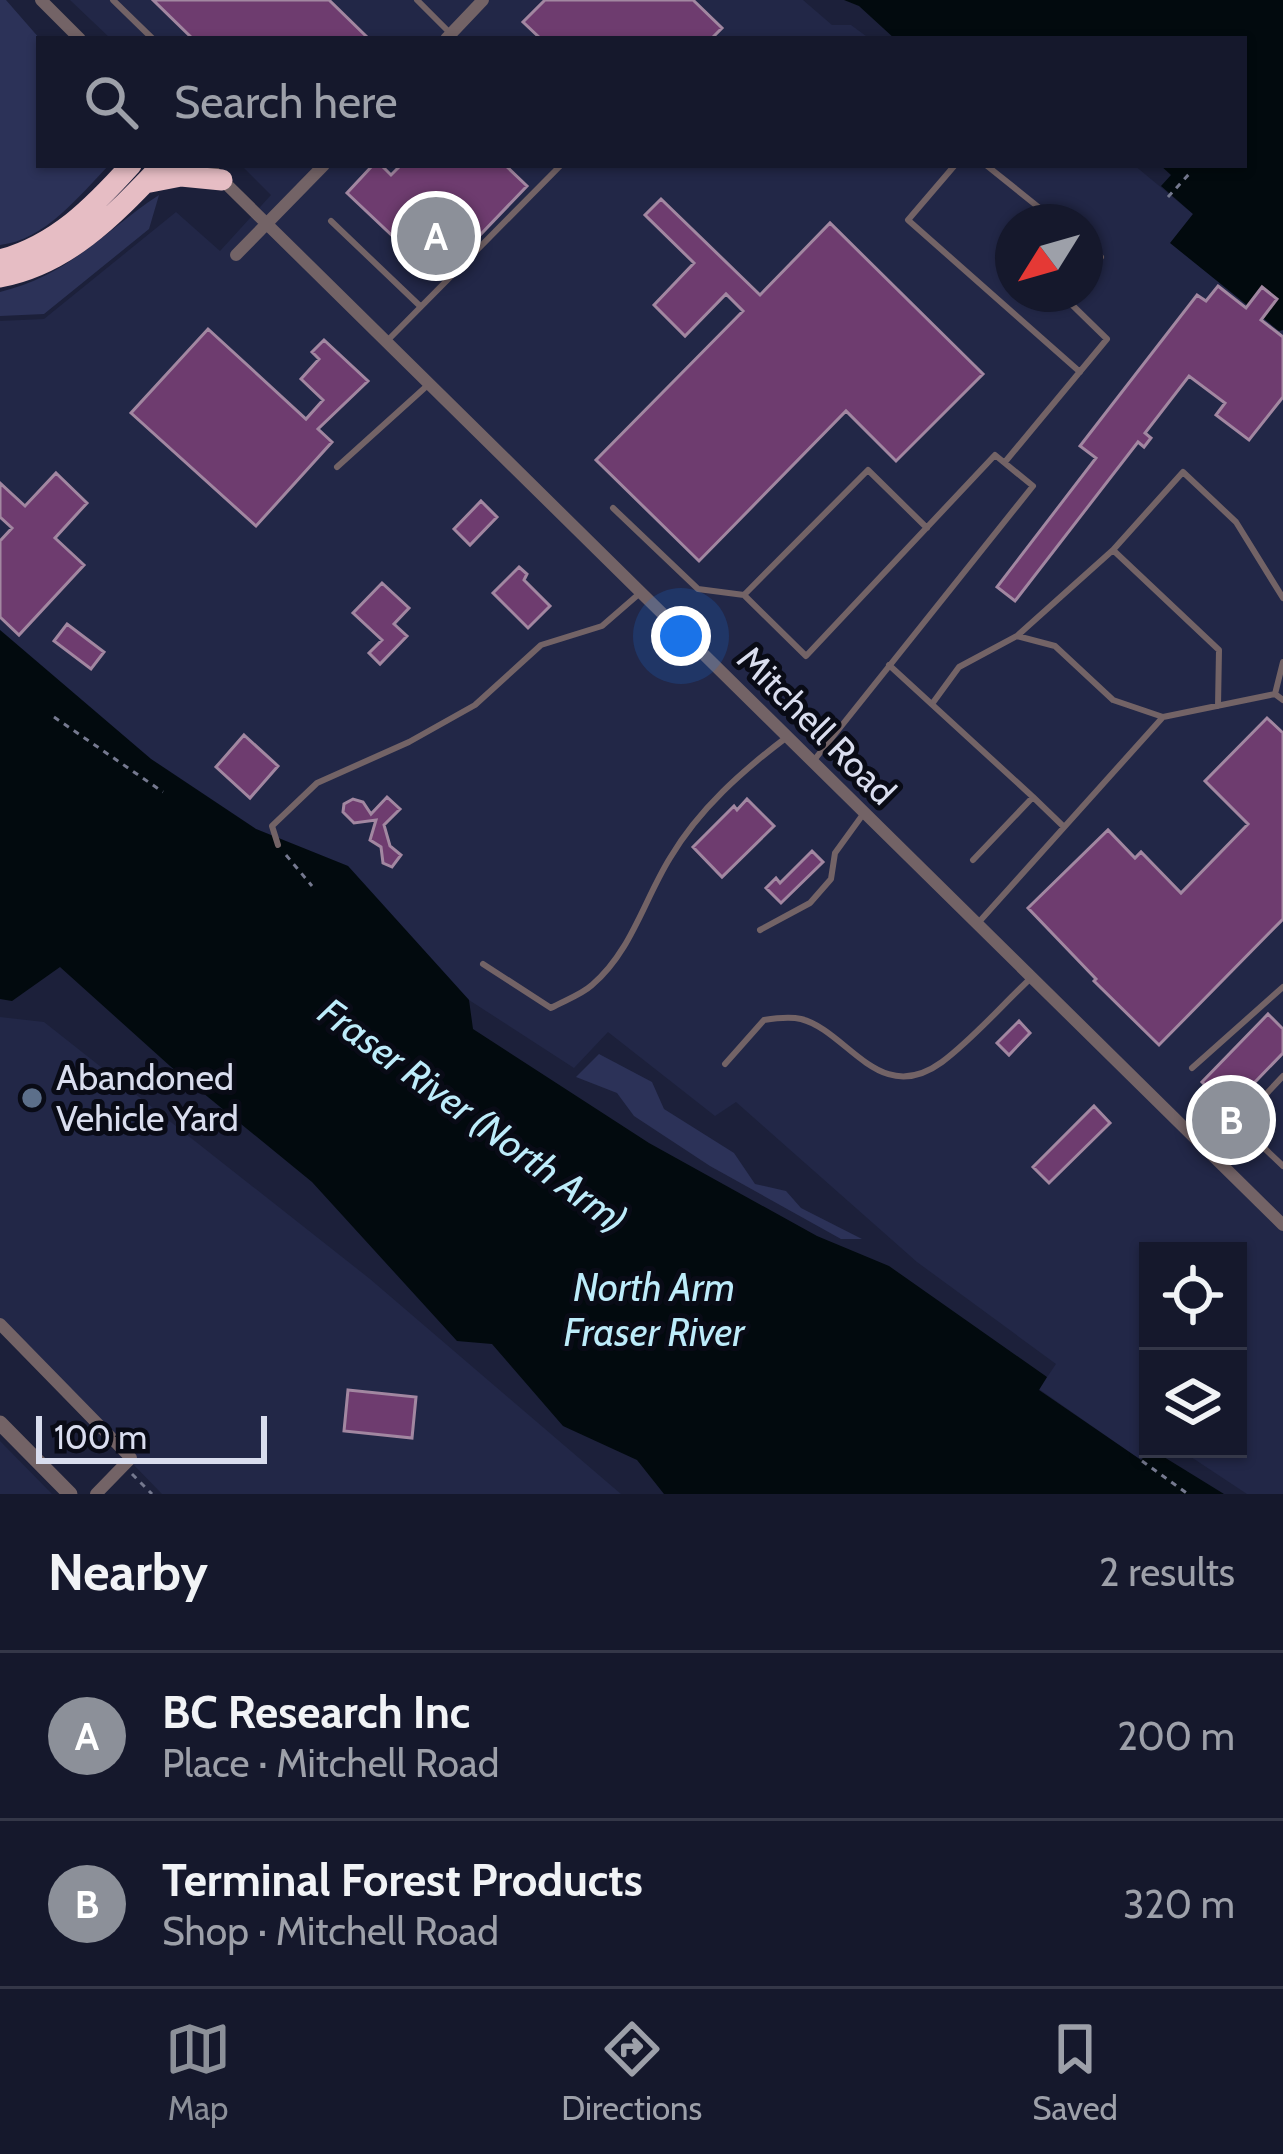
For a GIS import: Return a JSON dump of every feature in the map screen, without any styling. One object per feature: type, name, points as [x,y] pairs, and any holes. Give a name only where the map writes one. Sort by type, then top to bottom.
[{"type":"highway","points":[[0,260],[24,254],[64,231],[138,174],[215,173]]},
{"type":"highway","points":[[0,277],[28,272],[75,248],[138,174]]},
{"type":"street","points":[[40,0],[77,36]]},
{"type":"street","points":[[452,36],[483,0]]},
{"type":"street","points":[[236,255],[321,168]]},
{"type":"street","name":"Mitchell Road","points":[[215,173],[1283,1225]]},
{"type":"street","points":[[0,1324],[127,1461],[96,1494]]},
{"type":"street","points":[[0,1423],[70,1494]]},
{"type":"lane","points":[[113,0],[150,36]]},
{"type":"lane","points":[[417,0],[450,36]]},
{"type":"lane","points":[[386,342],[558,168]]},
{"type":"lane","points":[[952,168],[908,220],[1080,372]]},
{"type":"lane","points":[[990,168],[1035,204]]},
{"type":"lane","points":[[332,221],[420,307]]},
{"type":"lane","points":[[1005,462],[1106,339],[1079,312]]},
{"type":"lane","points":[[337,467],[429,384]]},
{"type":"lane","points":[[613,508],[698,590],[744,595],[806,656],[995,455],[1033,486],[812,762]]},
{"type":"lane","points":[[744,595],[868,470],[927,527]]},
{"type":"lane","points":[[932,704],[959,668],[1017,636],[1113,550],[1183,472],[1236,522],[1283,598]]},
{"type":"lane","points":[[1113,550],[1219,650],[1218,706]]},
{"type":"lane","points":[[278,844],[272,826],[317,783],[409,742],[475,705],[541,645],[602,626],[640,593]]},
{"type":"lane","points":[[1017,636],[1055,646],[1113,700],[1163,718],[1275,694],[1283,700]]},
{"type":"lane","points":[[1275,694],[1283,662]]},
{"type":"lane","points":[[890,665],[1064,827]]},
{"type":"lane","points":[[977,925],[1163,718]]},
{"type":"lane","points":[[483,964],[551,1008],[591,986],[630,939],[668,860],[695,820],[731,782],[787,737]]},
{"type":"lane","points":[[974,860],[1033,797]]},
{"type":"lane","points":[[760,930],[810,903],[831,879],[835,853],[864,813]]},
{"type":"lane","points":[[725,1064],[764,1020],[783,1017],[805,1019],[872,1069],[921,1073],[941,1063],[1030,977]]},
{"type":"lane","points":[[1192,1068],[1283,987]]},
{"type":"lane","points":[[1211,1154],[1283,1076]]},
{"type":"lane","points":[[1240,1125],[1283,1166]]},
{"type":"path","points":[[1168,196],[1190,172]]},
{"type":"path","points":[[55,717],[163,792]]},
{"type":"path","points":[[278,844],[312,886]]},
{"type":"path","points":[[127,1461],[152,1494]]},
{"type":"path","points":[[1142,1461],[1188,1494]]},
{"type":"shaded area","points":[[0,0],[6,0],[37,36],[36,168],[106,168],[46,226],[0,245]]},
{"type":"shaded area","points":[[70,0],[803,0],[832,25],[851,25],[866,36],[108,36]]},
{"type":"shaded area","points":[[244,168],[1138,168],[1193,214],[1171,243],[1283,330],[1283,1494],[1247,1494],[1193,1458],[1247,1458],[1247,1242],[1139,1242],[1142,1461],[1039,1389],[1056,1364],[917,1262],[736,1102],[715,1116],[608,1032],[574,1068],[469,1000],[348,866],[256,829],[151,759],[0,630],[0,321],[44,319],[176,212],[220,251],[271,195]]},
{"type":"shaded area","points":[[159,195],[149,229],[44,314],[0,316],[0,292],[67,263]]},
{"type":"shaded area","points":[[0,1017],[44,1022],[370,1279],[621,1494],[162,1494],[0,1327]]},
{"type":"shaded area","points":[[599,1054],[652,1082],[664,1109],[734,1153],[755,1184],[786,1191],[801,1208],[862,1239],[841,1239],[710,1166],[634,1116],[617,1093],[576,1077]]},
{"type":"shaded area","points":[[0,1441],[52,1494],[0,1494]]},
{"type":"water","points":[[844,0],[1283,0],[1283,330],[1170,243],[1193,214],[1161,186],[1171,175],[1163,168],[1247,168],[1247,36],[892,36],[859,6]]},
{"type":"water","name":"North Arm Fraser River","points":[[0,630],[151,759],[256,829],[348,866],[469,1000],[473,1029],[649,1143],[817,1236],[889,1266],[1047,1377],[1039,1390],[1141,1460],[1166,1458],[1224,1494],[664,1494],[637,1460],[563,1426],[492,1344],[457,1341],[312,1182],[170,1066],[60,967],[12,1001],[0,999]]},
{"type":"building","points":[[153,0],[329,0],[366,36],[190,36]]},
{"type":"building","points":[[545,0],[693,0],[722,28],[714,36],[538,36],[523,22]]},
{"type":"building","points":[[370,168],[384,168],[391,175],[398,168],[508,168],[527,186],[438,279],[347,193]]},
{"type":"building","points":[[661,199],[760,295],[830,223],[983,374],[896,461],[846,411],[699,561],[596,460],[743,311],[726,294],[685,336],[654,305],[694,263],[645,215]]},
{"type":"building","points":[[1218,286],[1246,308],[1262,287],[1277,299],[1261,320],[1283,337],[1283,397],[1249,440],[1216,415],[1225,403],[1189,376],[1145,433],[1151,438],[1144,447],[1138,442],[1015,601],[997,587],[1096,458],[1080,446],[1197,295],[1206,301]]},
{"type":"building","points":[[208,329],[306,419],[323,400],[301,379],[319,359],[312,352],[324,340],[368,381],[318,429],[332,442],[256,526],[131,413]]},
{"type":"building","points":[[56,473],[87,503],[55,538],[84,565],[19,635],[0,617],[0,541],[12,528],[0,517],[0,483],[25,506]]},
{"type":"building","points":[[481,501],[497,517],[470,545],[454,529]]},
{"type":"building","points":[[519,567],[527,574],[524,580],[550,606],[528,628],[493,593]]},
{"type":"building","points":[[382,583],[409,608],[394,624],[407,636],[380,664],[369,653],[382,640],[353,613]]},
{"type":"building","points":[[67,624],[104,652],[91,669],[54,641]]},
{"type":"building","points":[[1267,718],[1283,733],[1283,919],[1159,1045],[1028,908],[1108,830],[1135,858],[1141,852],[1181,893],[1248,824],[1205,781]]},
{"type":"building","points":[[244,735],[278,766],[250,798],[216,767]]},
{"type":"building","points":[[387,797],[400,809],[384,825],[390,846],[401,855],[392,867],[383,863],[381,847],[370,840],[376,820],[354,823],[343,812],[344,804],[353,799],[363,802],[371,814]]},
{"type":"building","points":[[747,799],[774,826],[722,877],[693,847]]},
{"type":"building","points":[[812,851],[823,862],[781,903],[766,888],[776,878],[780,883]]},
{"type":"building","points":[[1268,1014],[1283,1029],[1283,1053],[1229,1109],[1202,1082]]},
{"type":"building","points":[[1019,1021],[1030,1033],[1009,1055],[997,1043]]},
{"type":"building","points":[[1094,1106],[1110,1123],[1049,1183],[1033,1167]]},
{"type":"building","points":[[348,1390],[416,1397],[412,1438],[344,1431]]},
{"type":"place","name":"BC Research Inc","points":[[436,236]]},
{"type":"place","name":"Abandoned Vehicle Yard","points":[[32,1098]]},
{"type":"place","name":"Terminal Forest Products","points":[[1231,1120]]},
{"type":"water label","name":"Fraser River (North Arm)","points":[[473,1115]]}]
